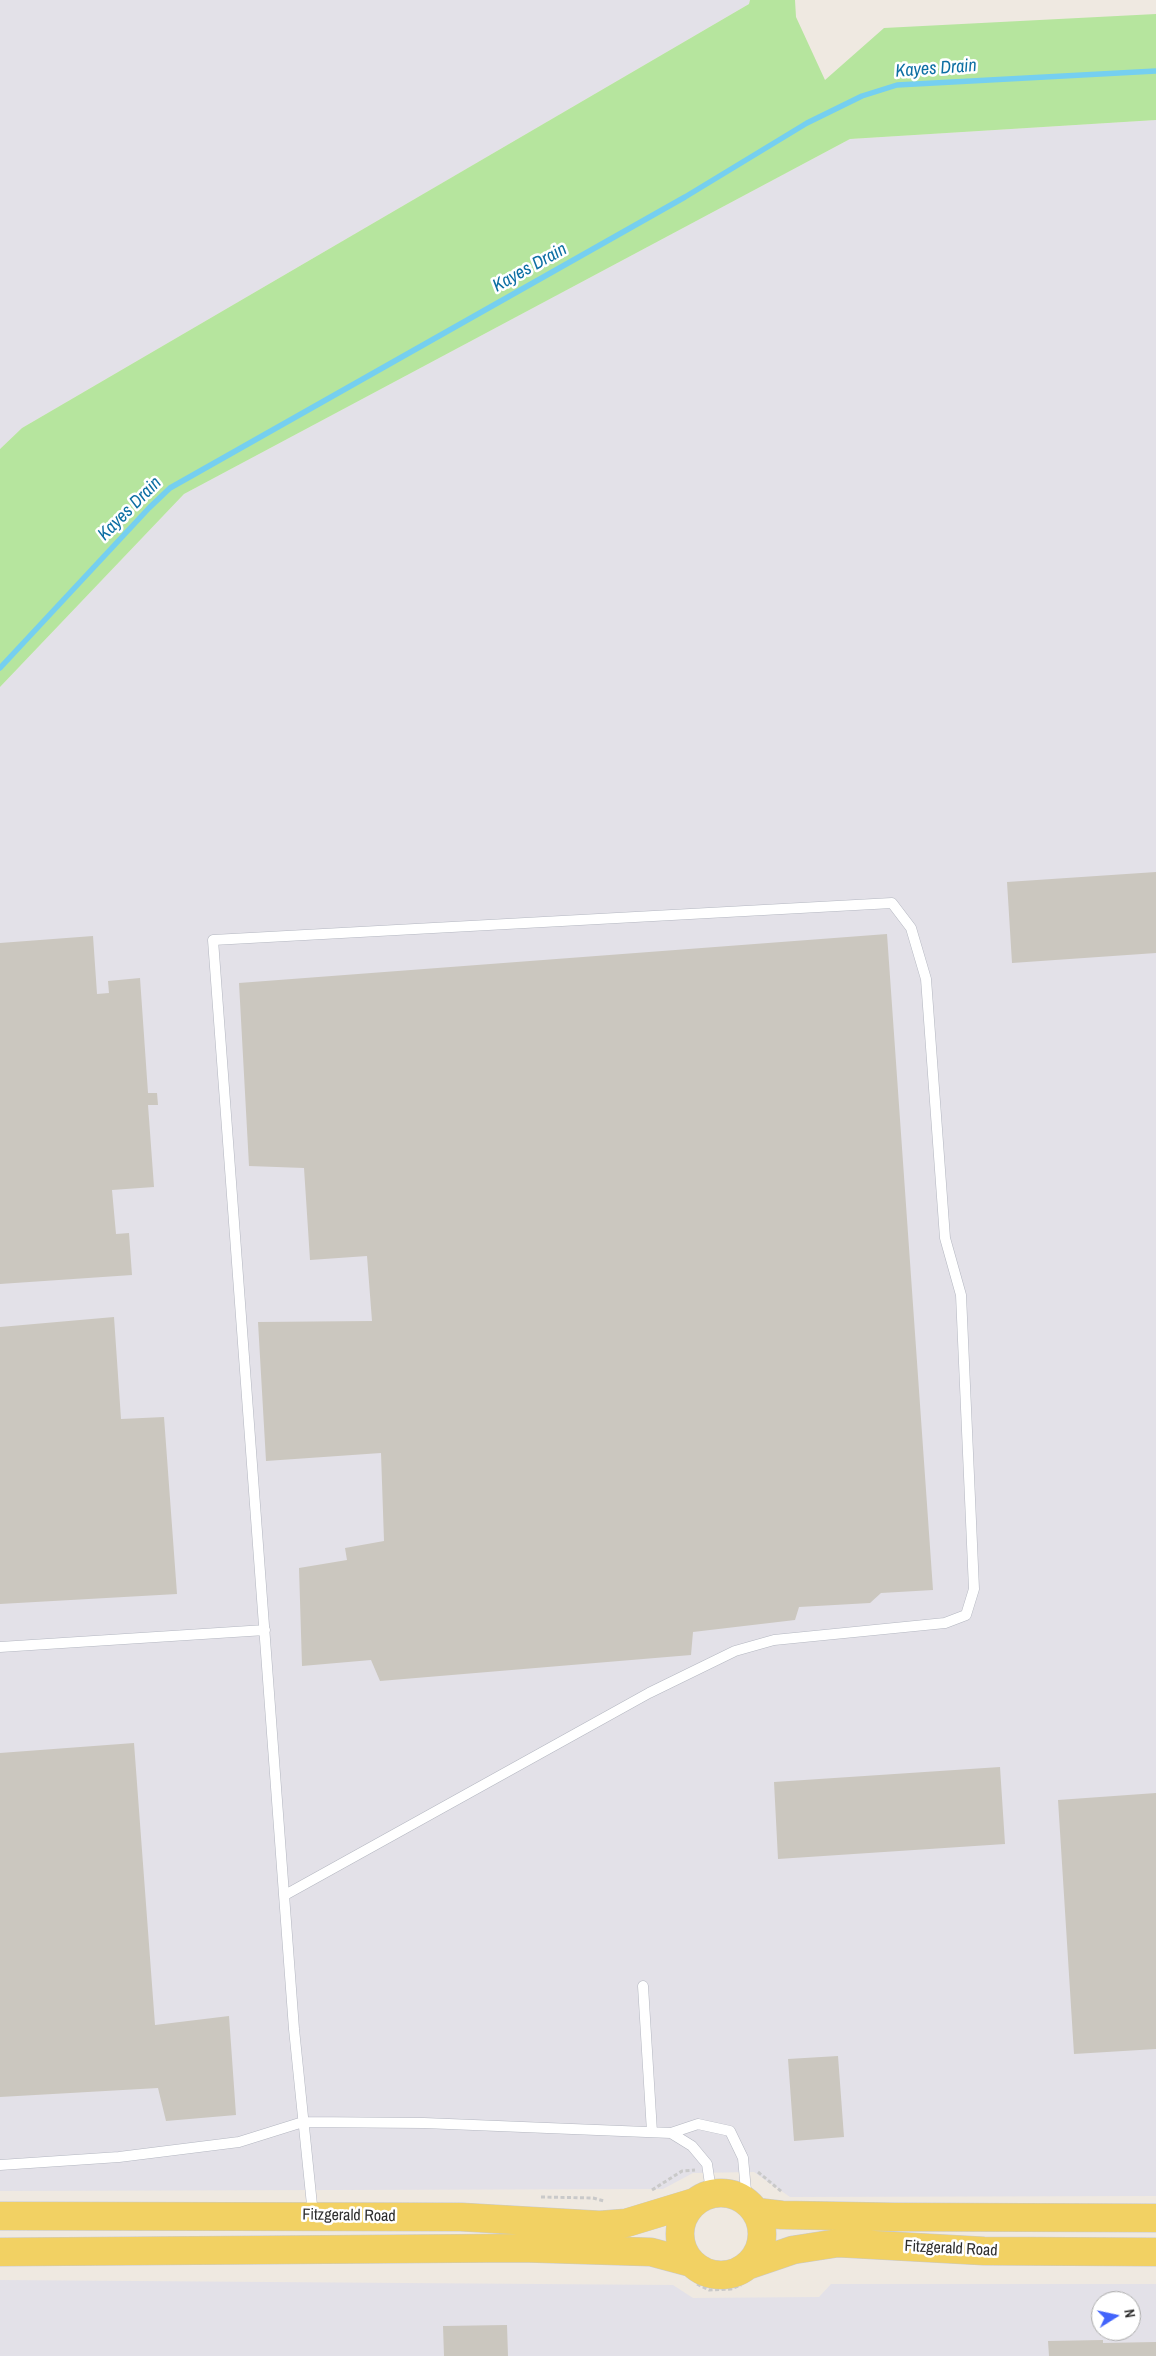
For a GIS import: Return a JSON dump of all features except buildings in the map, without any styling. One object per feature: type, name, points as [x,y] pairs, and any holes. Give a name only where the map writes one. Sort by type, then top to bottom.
[{"type":"main road","points":[[724,2193],[736,2195],[751,2207],[761,2222],[762,2239],[756,2256],[748,2265],[726,2275],[702,2270],[692,2263],[684,2252],[680,2239],[681,2225],[686,2212],[698,2200],[724,2193]]},
{"type":"main road","name":"Fitzgerald Road","points":[[0,2216],[310,2215],[461,2217],[600,2225],[626,2223],[698,2200]]},
{"type":"main road","name":"Fitzgerald Road","points":[[751,2207],[782,2214],[885,2217],[1156,2218]]},
{"type":"main road","name":"Fitzgerald Road","points":[[748,2265],[793,2250],[838,2243],[984,2251],[1156,2252]]},
{"type":"main road","name":"Fitzgerald Road","points":[[0,2252],[531,2248],[651,2252],[692,2263]]},
{"type":"lane","points":[[285,1895],[649,1693],[736,1651],[774,1640],[945,1623],[966,1615],[974,1589],[961,1295],[945,1238],[926,979],[911,928],[892,903],[213,940],[285,1895],[303,2122],[312,2204],[310,2215]]},
{"type":"lane","points":[[0,1646],[265,1630]]},
{"type":"lane","points":[[643,1986],[652,2132]]},
{"type":"lane","points":[[0,2165],[119,2157],[239,2142],[303,2122],[424,2123],[671,2133],[698,2124],[730,2131],[743,2158],[751,2207]]},
{"type":"lane","points":[[671,2133],[692,2146],[707,2164],[710,2184],[698,2200]]},
{"type":"shaded area","points":[[0,0],[750,0],[749,4],[22,428],[0,449]]},
{"type":"shaded area","points":[[1156,120],[1156,2196],[790,2197],[754,2172],[693,2173],[663,2189],[0,2191],[0,687],[184,494],[850,139]]},
{"type":"shaded area","points":[[0,2280],[673,2285],[693,2298],[819,2297],[831,2284],[1156,2284],[1156,2356],[0,2356]]},
{"type":"green space","points":[[750,0],[795,0],[796,17],[825,80],[884,28],[1156,14],[1156,120],[850,139],[184,494],[0,687],[0,449],[22,428],[749,4]]},
{"type":"waterway","name":"Kayes Drain","points":[[0,668],[149,508],[170,488],[685,197],[807,123],[862,96],[897,85],[1156,71]]}]
